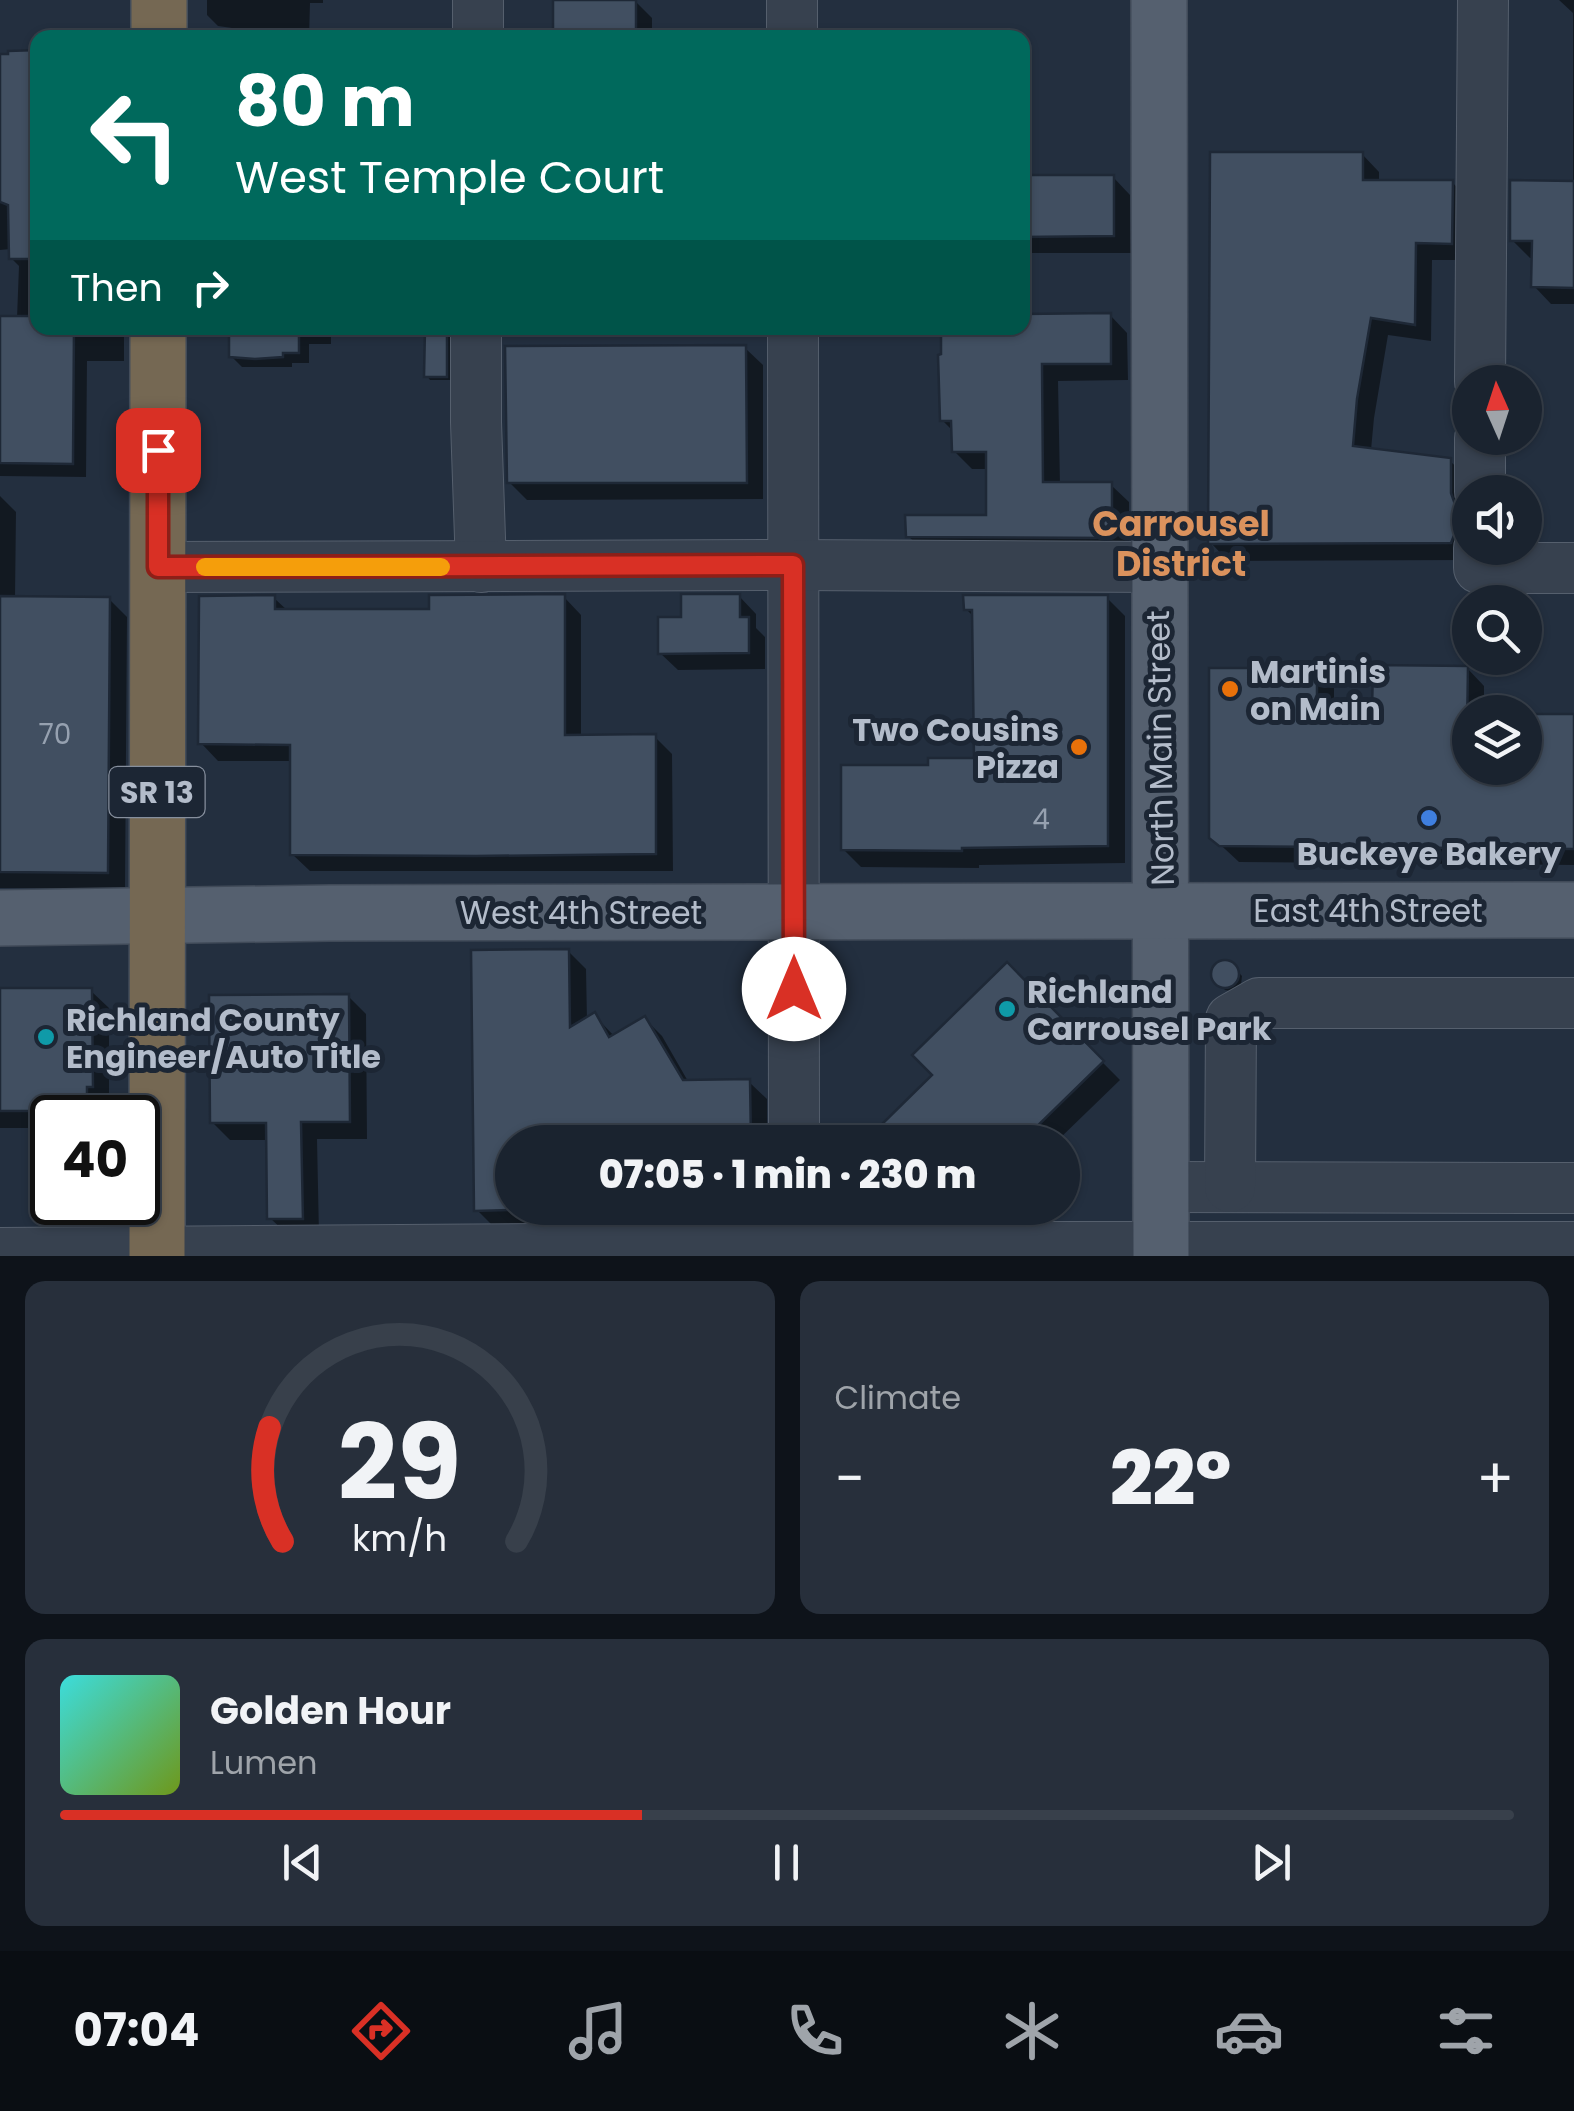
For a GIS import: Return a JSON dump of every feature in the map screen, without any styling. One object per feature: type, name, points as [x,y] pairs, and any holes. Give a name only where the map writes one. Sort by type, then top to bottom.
[{"type":"highway","points":[[159,0],[159,30]]},
{"type":"highway","name":"SR 13","points":[[157,1254],[158,335]]},
{"type":"main road","name":"North Main Street","points":[[1158,0],[1161,1251]]},
{"type":"main road","name":"East 4th Street","points":[[1162,911],[1574,910]]},
{"type":"main road","name":"West 4th Street","points":[[0,918],[1162,911]]},
{"type":"street","points":[[478,0],[478,30]]},
{"type":"street","points":[[792,0],[792,30]]},
{"type":"street","points":[[1480,365],[1483,0]]},
{"type":"street","points":[[476,335],[481,566]]},
{"type":"street","points":[[793,335],[794,1125]]},
{"type":"street","points":[[1479,565],[1574,568]]},
{"type":"street","points":[[158,567],[1158,567]]},
{"type":"street","points":[[1230,1187],[1231,1018],[1259,1003],[1574,1004]]},
{"type":"street","points":[[1161,1187],[1574,1188]]},
{"type":"street","points":[[0,1253],[157,1254],[794,1237],[1161,1251],[1574,1248]]},
{"type":"building","points":[[553,0],[636,0],[636,30],[553,30]]},
{"type":"building","points":[[30,50],[30,259],[9,259],[8,205],[0,202],[0,54]]},
{"type":"building","points":[[1210,152],[1363,152],[1363,180],[1453,180],[1452,244],[1416,243],[1415,325],[1371,318],[1353,446],[1451,458],[1451,543],[1208,544]]},
{"type":"building","points":[[1030,175],[1114,175],[1114,236],[1030,237]]},
{"type":"building","points":[[1510,180],[1574,181],[1574,288],[1531,287],[1532,241],[1510,241]]},
{"type":"building","points":[[1111,313],[1111,364],[1042,364],[1043,482],[1112,482],[1112,538],[906,537],[905,515],[986,515],[986,452],[952,452],[951,421],[940,421],[941,335],[1030,335],[1030,314]]},
{"type":"building","points":[[0,316],[30,316],[30,335],[74,335],[73,464],[0,463]]},
{"type":"building","points":[[229,335],[299,335],[299,353],[255,359],[229,357]]},
{"type":"building","points":[[425,335],[447,335],[447,377],[424,377]]},
{"type":"building","points":[[746,345],[747,483],[507,483],[505,346]]},
{"type":"building","points":[[565,594],[565,735],[656,734],[656,854],[290,855],[290,745],[198,744],[199,596],[275,595],[275,609],[429,609],[429,595]]},
{"type":"building","points":[[681,594],[740,594],[740,617],[749,617],[749,653],[658,654],[658,617],[681,617]]},
{"type":"building","points":[[963,595],[1108,595],[1108,846],[841,850],[841,765],[928,765],[928,758],[974,758],[972,610],[964,610]]},
{"type":"building","points":[[0,596],[110,597],[108,873],[0,872]]},
{"type":"building","points":[[1373,665],[1452,666],[1452,675],[1468,675],[1468,695],[1452,695],[1452,785],[1542,785],[1542,714],[1574,714],[1574,849],[1219,846],[1209,838],[1209,668],[1317,668],[1317,714],[1372,711]]},
{"type":"building","points":[[569,949],[570,1027],[595,1012],[609,1037],[645,1016],[683,1080],[750,1079],[751,1125],[495,1125],[495,1210],[474,1211],[471,950]]},
{"type":"building","points":[[1225,960],[1235,964],[1239,974],[1235,984],[1225,988],[1215,984],[1211,974],[1215,964]]},
{"type":"building","name":"Richland Carrousel Park","points":[[1007,962],[1104,1061],[1038,1125],[881,1125],[932,1075],[912,1055]]},
{"type":"building","name":"Richland County Engineer/Auto Title","points":[[0,988],[92,988],[93,1087],[87,1087],[87,1095],[30,1095],[30,1111],[0,1111]]},
{"type":"building","points":[[349,994],[350,1122],[301,1122],[303,1219],[267,1219],[266,1123],[210,1123],[209,995]]},
{"type":"slow traffic","points":[[205,567],[441,567]]},
{"type":"place","name":"Martinis on Main","points":[[1230,689]]},
{"type":"place","name":"Two Cousins Pizza","points":[[1079,747]]},
{"type":"place","name":"Buckeye Bakery","points":[[1429,818]]},
{"type":"place","name":"Richland Carrousel Park","points":[[1007,1009]]},
{"type":"place","name":"Richland County Engineer/Auto Title","points":[[46,1037]]},
{"type":"district","name":"Carrousel District","points":[[1181,543]]},
{"type":"route","points":[[158,450],[158,567],[793,565],[794,989]]}]
